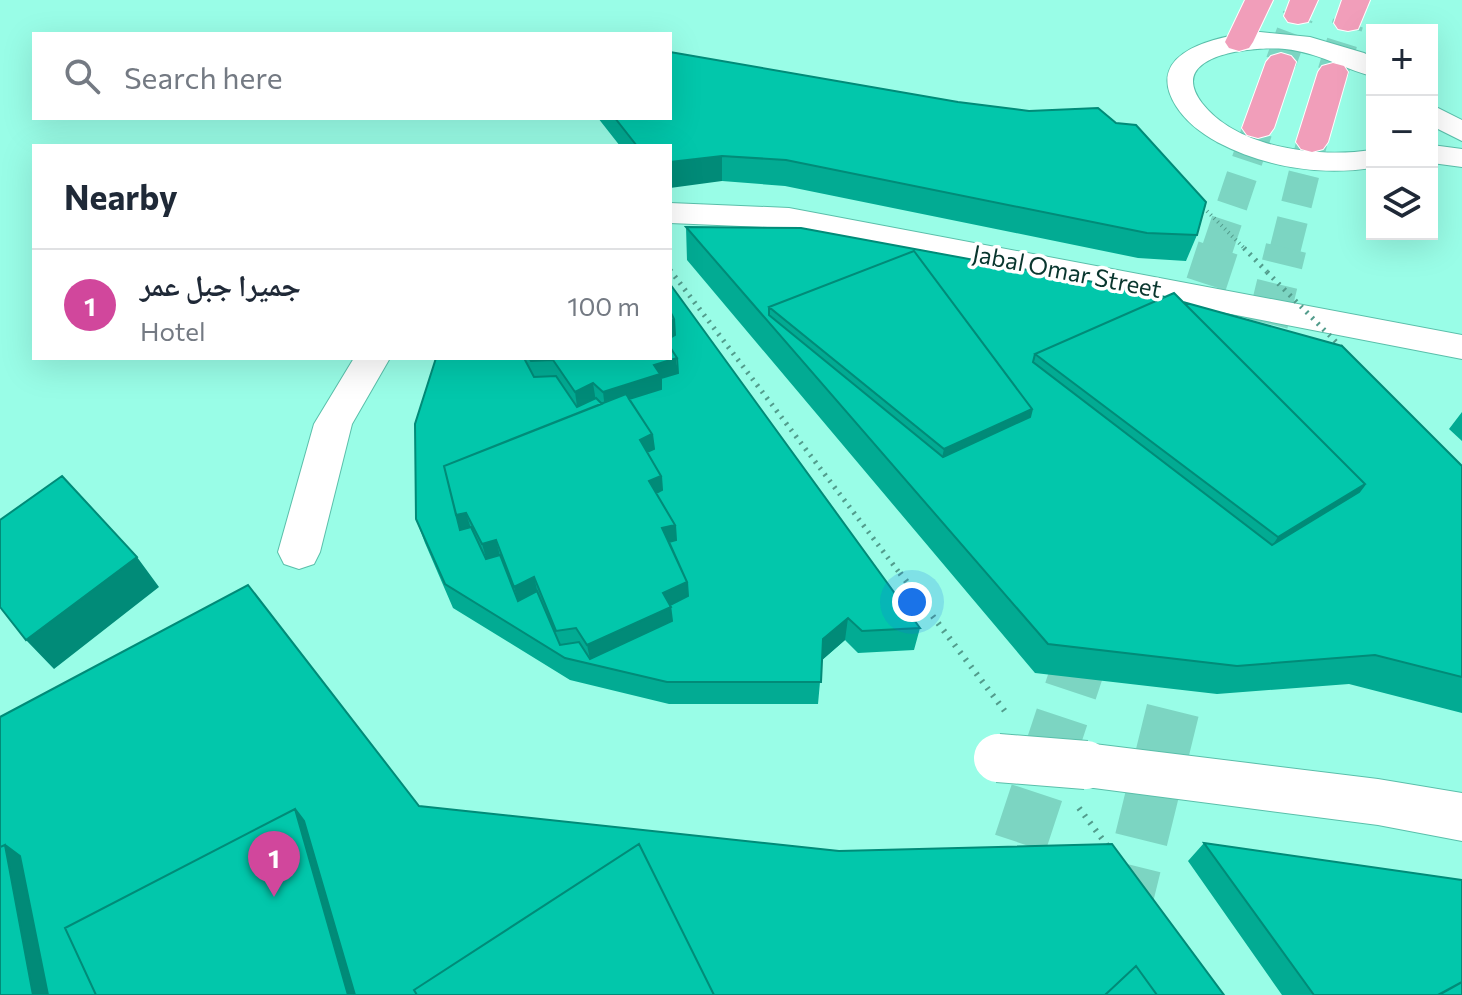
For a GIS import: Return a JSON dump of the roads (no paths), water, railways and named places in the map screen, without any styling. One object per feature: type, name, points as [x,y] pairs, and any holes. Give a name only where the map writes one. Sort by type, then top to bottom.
[{"type":"highway","points":[[1239,42],[1259,0]]},
{"type":"highway","points":[[1258,128],[1281,62]]},
{"type":"highway","points":[[1312,142],[1333,72]]},
{"type":"street","points":[[1366,65],[1333,51],[1298,43],[1239,42],[1205,50],[1187,63],[1181,79],[1184,98],[1199,117],[1225,135],[1247,145],[1297,160],[1336,163],[1366,160]]},
{"type":"street","points":[[1438,118],[1462,132]]},
{"type":"street","points":[[1438,155],[1462,158]]},
{"type":"street","name":"Jabal Omar Street","points":[[672,213],[789,218],[1462,347]]},
{"type":"street","points":[[299,552],[333,424],[371,360]]},
{"type":"street","points":[[1005,740],[1078,780],[1378,802],[1462,817]]},
{"type":"tunnel","points":[[1281,62],[1298,16]]},
{"type":"tunnel","points":[[1333,72],[1348,23]]},
{"type":"tunnel","points":[[1217,250],[1258,128]]},
{"type":"tunnel","points":[[1285,250],[1312,142]]},
{"type":"tunnel","points":[[1187,342],[1218,248]]},
{"type":"tunnel","points":[[1253,383],[1286,248]]},
{"type":"tunnel","points":[[970,995],[1094,620]]},
{"type":"tunnel","points":[[1103,995],[1192,632]]},
{"type":"place","name":"جميرا جبل عمر","points":[[274,897]]}]
